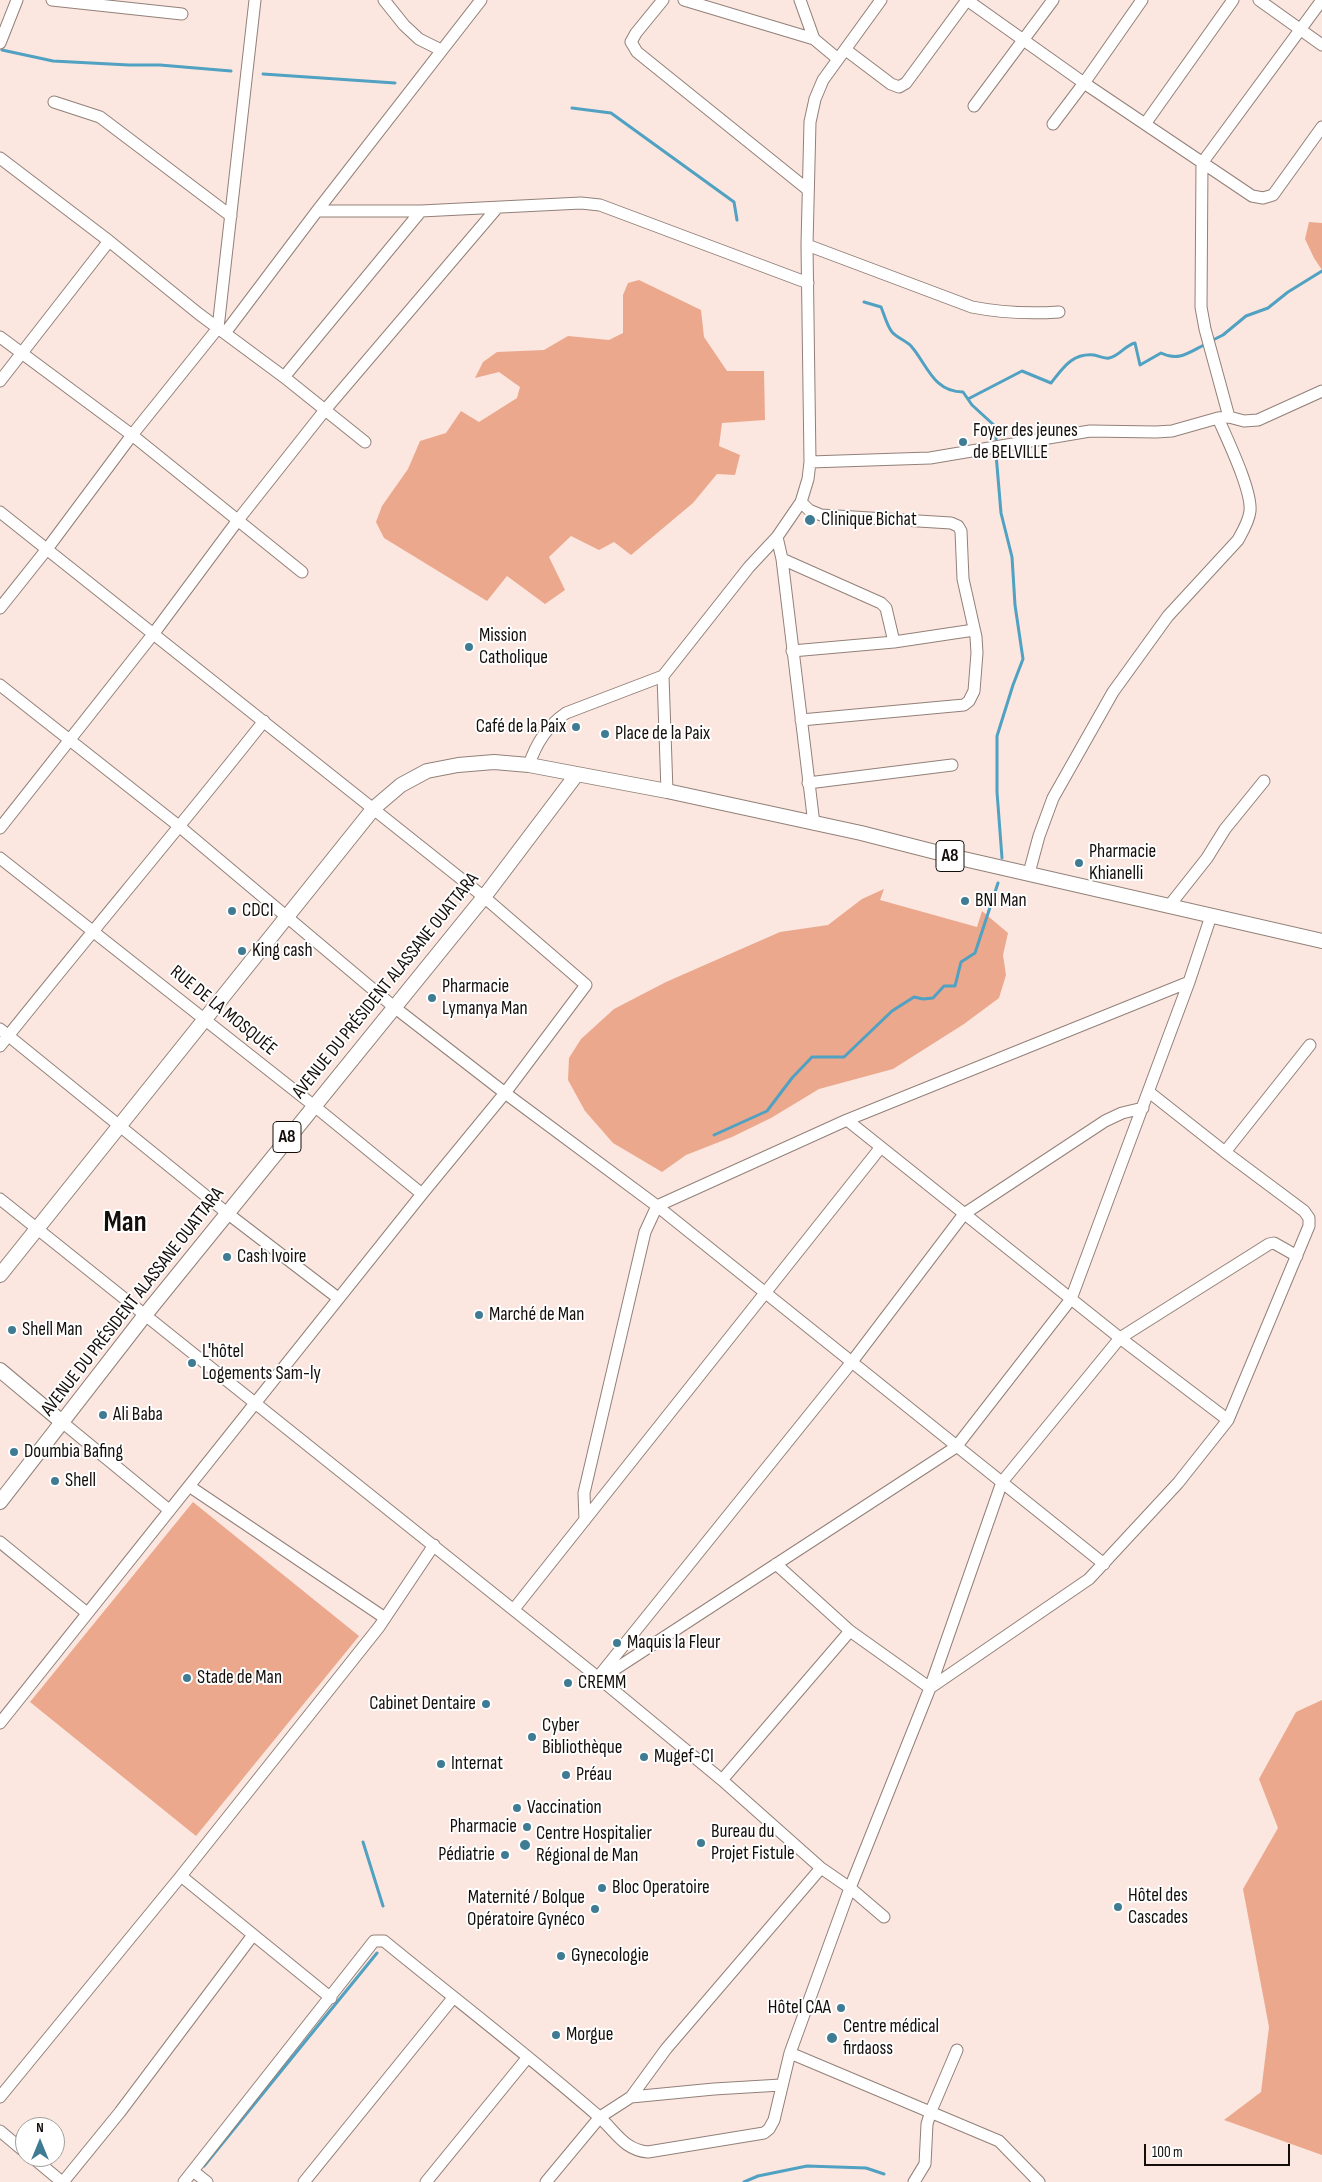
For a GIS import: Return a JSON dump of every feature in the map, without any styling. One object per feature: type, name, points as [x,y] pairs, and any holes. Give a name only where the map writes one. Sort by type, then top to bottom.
[{"type":"main road","name":"A8","points":[[0,1275],[374,808],[401,785],[427,771],[458,765],[494,762],[529,765],[667,790],[1322,942]]},
{"type":"main road","name":"AVENUE DU PRÉSIDENT ALASSANE OUATTARA","points":[[0,1502],[145,1315],[484,896],[577,774]]},
{"type":"main road","points":[[0,1370],[62,1422]]},
{"type":"street","points":[[0,42],[17,0]]},
{"type":"street","points":[[52,0],[182,14]]},
{"type":"street","points":[[221,330],[231,216],[255,0]]},
{"type":"street","points":[[384,0],[404,25],[419,39],[441,50]]},
{"type":"street","points":[[0,608],[47,549],[132,435],[221,330],[317,211],[481,0]]},
{"type":"street","points":[[663,0],[631,42],[637,52],[807,189]]},
{"type":"street","points":[[684,0],[814,39],[899,87],[906,83],[967,0],[1084,83],[1252,196],[1263,198],[1273,196],[1322,127]]},
{"type":"street","points":[[800,0],[814,39]]},
{"type":"street","points":[[529,765],[535,746],[553,722],[566,713],[663,676],[749,567],[777,537],[801,502],[808,480],[810,462],[807,189],[810,122],[815,99],[823,80],[881,0]]},
{"type":"street","points":[[974,106],[1054,0]]},
{"type":"street","points":[[1052,124],[1084,83],[1142,0]]},
{"type":"street","points":[[1145,124],[1233,0]]},
{"type":"street","points":[[1259,0],[1322,45]]},
{"type":"street","points":[[1029,873],[1039,836],[1053,798],[1113,692],[1168,616],[1238,540],[1246,525],[1250,510],[1224,418],[1212,354],[1205,329],[1200,286],[1202,163],[1322,0]]},
{"type":"street","points":[[54,102],[100,117],[231,216]]},
{"type":"street","points":[[1,160],[109,241],[221,330],[284,376],[365,442]]},
{"type":"street","points":[[317,211],[420,211],[581,203],[600,205],[808,283]]},
{"type":"street","points":[[0,828],[154,633],[238,520],[325,410],[497,208]]},
{"type":"street","points":[[284,376],[420,211]]},
{"type":"street","points":[[0,381],[109,241]]},
{"type":"street","points":[[807,245],[972,307],[996,312],[1023,314],[1060,312]]},
{"type":"street","points":[[0,337],[132,435],[302,572]]},
{"type":"street","points":[[810,462],[930,458],[1090,431],[1172,431],[1224,418],[1244,421],[1258,420],[1322,391]]},
{"type":"street","points":[[801,502],[809,510],[821,515],[951,523],[958,526],[961,531],[962,580],[974,630],[977,653],[974,691],[969,702],[964,705],[801,720]]},
{"type":"street","points":[[0,512],[484,896],[586,985],[505,1093],[1,1718]]},
{"type":"street","points":[[777,537],[782,559],[814,824]]},
{"type":"street","points":[[782,559],[881,603],[886,608],[894,642]]},
{"type":"street","points":[[792,651],[894,642],[974,630]]},
{"type":"street","points":[[663,676],[667,790]]},
{"type":"street","points":[[0,685],[180,827],[394,1007],[505,1093],[657,1206],[851,1364],[1104,1564]]},
{"type":"street","points":[[0,1046],[4,1033],[180,827],[264,721]]},
{"type":"street","points":[[808,783],[952,765]]},
{"type":"street","points":[[1169,906],[1207,858],[1225,829],[1264,781]]},
{"type":"street","name":"RUE DE LA MOSQUÉE","points":[[0,858],[313,1105],[422,1194]]},
{"type":"street","points":[[599,1678],[956,1447],[1071,1299],[1149,1092],[1211,916]]},
{"type":"street","points":[[585,1520],[584,1493],[645,1232],[657,1206],[846,1120],[1189,982]]},
{"type":"street","points":[[4,1033],[227,1213],[338,1298]]},
{"type":"street","points":[[1225,1152],[1310,1045]]},
{"type":"street","points":[[930,1688],[1089,1579],[1178,1483],[1228,1420],[1309,1226],[1309,1218],[1304,1211],[1149,1092]]},
{"type":"street","points":[[599,1678],[851,1364],[964,1214],[1105,1121],[1122,1113],[1143,1108]]},
{"type":"street","points":[[846,1120],[1120,1338],[1228,1420]]},
{"type":"street","points":[[514,1609],[881,1147]]},
{"type":"street","points":[[0,1199],[599,1678],[722,1780],[821,1868],[850,1888],[884,1917]]},
{"type":"street","points":[[184,2182],[331,1998],[374,1941],[378,1940],[384,1941],[528,2057],[600,2117],[630,2148],[648,2152],[764,2133],[769,2129],[774,2120],[790,2053],[850,1888],[930,1688],[1002,1482],[1120,1338],[1270,1244],[1274,1243],[1297,1256]]},
{"type":"street","points":[[62,1422],[170,1510]]},
{"type":"street","points":[[189,1486],[385,1618]]},
{"type":"street","points":[[0,1542],[87,1613]]},
{"type":"street","points":[[0,2097],[181,1876],[385,1618],[434,1545]]},
{"type":"street","points":[[776,1564],[850,1631],[930,1688]]},
{"type":"street","points":[[722,1780],[850,1631]]},
{"type":"street","points":[[546,2182],[600,2117],[631,2097],[666,2050],[821,1868]]},
{"type":"street","points":[[181,1876],[331,1998]]},
{"type":"street","points":[[44,2167],[62,2182],[120,2112],[253,1935]]},
{"type":"street","points":[[304,2182],[453,1998]]},
{"type":"street","points":[[914,2182],[925,2164],[927,2124],[931,2111],[957,2050]]},
{"type":"street","points":[[790,2053],[999,2141],[1039,2182]]},
{"type":"street","points":[[426,2182],[528,2057]]},
{"type":"street","points":[[631,2097],[714,2088],[781,2085]]},
{"type":"street","points":[[0,2131],[15,2144]]},
{"type":"street","points":[[193,2171],[207,2182]]},
{"type":"shaded area","points":[[1309,222],[1322,223],[1322,270],[1305,239]]},
{"type":"shaded area","points":[[639,280],[701,310],[704,337],[727,371],[764,371],[765,420],[722,423],[719,446],[740,455],[735,475],[717,474],[693,503],[631,555],[614,542],[599,550],[571,536],[549,557],[565,590],[545,604],[507,576],[487,601],[384,538],[376,522],[382,506],[408,469],[420,441],[446,433],[461,411],[479,422],[517,398],[520,387],[499,372],[475,378],[483,362],[497,352],[544,350],[568,336],[609,340],[623,333],[623,295],[628,283]]},
{"type":"shaded area","points":[[884,889],[880,900],[977,927],[982,911],[1008,933],[1003,955],[1006,975],[999,998],[964,1024],[893,1069],[819,1089],[771,1118],[732,1137],[686,1155],[662,1172],[613,1143],[585,1111],[568,1080],[569,1058],[581,1039],[614,1009],[666,982],[780,932],[828,925],[862,899]]},
{"type":"shaded area","name":"Stade de Man","points":[[193,1502],[359,1636],[196,1836],[30,1702]]},
{"type":"shaded area","points":[[1322,1700],[1322,2155],[1224,2120],[1261,2092],[1269,2027],[1243,1889],[1278,1828],[1259,1779],[1296,1712]]},
{"type":"waterway","points":[[2,50],[53,61],[160,65],[231,71]]},
{"type":"waterway","points":[[263,74],[395,83]]},
{"type":"waterway","points":[[572,108],[611,113],[734,202],[737,220]]},
{"type":"waterway","points":[[1211,341],[1223,335],[1246,316],[1268,308],[1288,292],[1322,271]]},
{"type":"waterway","points":[[864,302],[881,307],[892,332],[911,346],[938,382],[953,391],[963,392],[972,405],[996,427],[996,439]]},
{"type":"waterway","points":[[968,399],[1022,371],[1051,383],[1064,367],[1080,356],[1094,355],[1109,358],[1135,343],[1140,365],[1161,353],[1167,356],[1179,356],[1206,344]]},
{"type":"waterway","points":[[996,454],[1001,513],[1012,557],[1015,605],[1023,659],[997,736],[997,792],[1002,858]]},
{"type":"waterway","points":[[714,1135],[767,1111],[792,1078],[812,1057],[844,1057],[892,1011],[914,997],[923,999],[933,998],[944,986],[955,986],[961,962],[975,953],[998,883]]},
{"type":"waterway","points":[[363,1842],[383,1906]]},
{"type":"waterway","points":[[204,2166],[377,1953]]},
{"type":"waterway","points":[[744,2182],[758,2176],[807,2166],[866,2168],[884,2174]]},
{"type":"place","name":"Foyer des jeunes de BELVILLE","points":[[963,442]]},
{"type":"place","name":"Clinique Bichat","points":[[810,520]]},
{"type":"place","name":"Mission Catholique","points":[[469,647]]},
{"type":"place","name":"Café de la Paix","points":[[576,727]]},
{"type":"place","name":"Place de la Paix","points":[[605,734]]},
{"type":"place","name":"Pharmacie Khianelli","points":[[1079,863]]},
{"type":"place","name":"BNI Man","points":[[965,901]]},
{"type":"place","name":"CDCI","points":[[232,911]]},
{"type":"place","name":"King cash","points":[[242,951]]},
{"type":"place","name":"Pharmacie Lymanya Man","points":[[432,998]]},
{"type":"place","name":"Cash Ivoire","points":[[227,1257]]},
{"type":"place","name":"Marché de Man","points":[[479,1315]]},
{"type":"place","name":"Shell Man","points":[[12,1330]]},
{"type":"place","name":"L'hôtel Logements Sam-ly","points":[[192,1363]]},
{"type":"place","name":"Ali Baba","points":[[103,1415]]},
{"type":"place","name":"Doumbia Bafing","points":[[14,1452]]},
{"type":"place","name":"Shell","points":[[55,1481]]},
{"type":"place","name":"Maquis la Fleur","points":[[617,1643]]},
{"type":"place","name":"Stade de Man","points":[[187,1678]]},
{"type":"place","name":"CREMM","points":[[568,1683]]},
{"type":"place","name":"Cabinet Dentaire","points":[[486,1704]]},
{"type":"place","name":"Cyber Bibliothèque","points":[[532,1737]]},
{"type":"place","name":"Mugef-CI","points":[[644,1757]]},
{"type":"place","name":"Internat","points":[[441,1764]]},
{"type":"place","name":"Préau","points":[[566,1775]]},
{"type":"place","name":"Vaccination","points":[[517,1808]]},
{"type":"place","name":"Pharmacie","points":[[527,1827]]},
{"type":"place","name":"Bureau du Projet Fistule","points":[[701,1843]]},
{"type":"place","name":"Centre Hospitalier Régional de Man","points":[[525,1845]]},
{"type":"place","name":"Pédiatrie","points":[[505,1855]]},
{"type":"place","name":"Bloc Operatoire","points":[[602,1888]]},
{"type":"place","name":"Hôtel des Cascades","points":[[1118,1907]]},
{"type":"place","name":"Maternité / Bolque Opératoire Gynéco","points":[[595,1909]]},
{"type":"place","name":"Gynecologie","points":[[561,1956]]},
{"type":"place","name":"Hôtel CAA","points":[[841,2008]]},
{"type":"place","name":"Morgue","points":[[556,2035]]},
{"type":"place","name":"Centre médical firdaoss","points":[[832,2038]]},
{"type":"district","name":"Man","points":[[125,1224]]}]
